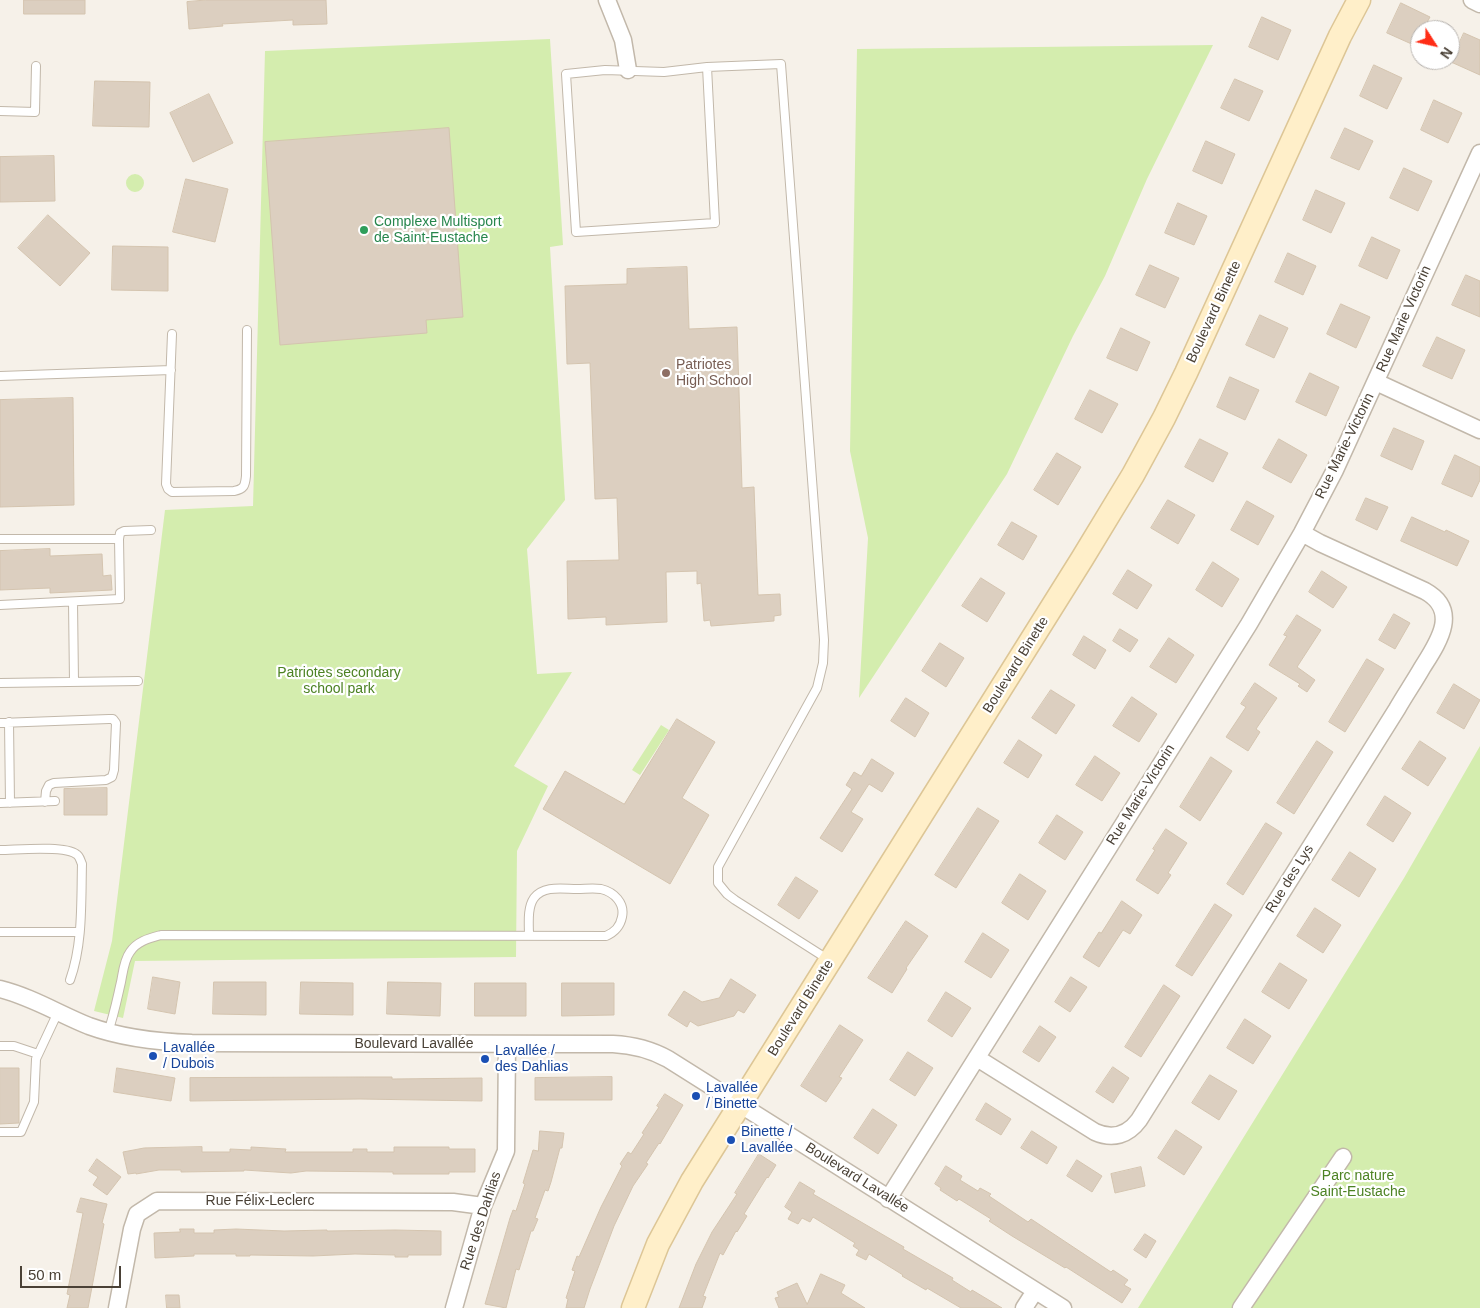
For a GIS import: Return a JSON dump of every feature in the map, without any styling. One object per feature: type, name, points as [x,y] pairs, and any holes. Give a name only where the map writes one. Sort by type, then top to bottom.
[{"type":"street","points":[[607,0],[623,40],[628,70]]},
{"type":"street","name":"Boulevard Binette","points":[[623,1308],[642,1258],[664,1212],[826,958],[1081,543],[1145,434],[1214,292],[1334,25],[1343,0]]},
{"type":"street","name":"Boulevard Binette","points":[[826,958],[1075,571],[1144,455],[1186,373],[1340,36],[1360,0]]},
{"type":"street","points":[[1472,0],[1480,4]]},
{"type":"street","name":"Rue Marie Victorin","points":[[1480,153],[1376,382],[1480,430]]},
{"type":"street","name":"Rue Marie-Victorin","points":[[888,1198],[1254,616],[1302,533],[1335,470],[1376,382]]},
{"type":"street","name":"Rue des Lys","points":[[977,1058],[1100,1134],[1114,1136],[1130,1130],[1139,1120],[1393,716],[1442,632],[1444,619],[1440,606],[1435,598],[1425,591],[1302,533]]},
{"type":"street","name":"Boulevard Lavallée","points":[[0,989],[31,999],[90,1026],[108,1032],[151,1040],[192,1043],[613,1044],[646,1049],[668,1059],[1063,1308]]},
{"type":"street","name":"Rue des Dahlias","points":[[454,1308],[483,1206],[506,1151],[507,1044]]},
{"type":"street","name":"Boulevard Binette","points":[[633,1308],[653,1255],[670,1220],[701,1168],[735,1103]]},
{"type":"street","points":[[1241,1308],[1343,1157]]},
{"type":"street","name":"Rue Félix-Leclerc","points":[[117,1308],[132,1229],[137,1214],[157,1200],[453,1202],[483,1206]]},
{"type":"street","points":[[1024,1308],[1035,1291]]},
{"type":"lane","points":[[707,67],[715,223],[576,232],[566,74],[605,70],[664,72],[707,67],[781,64],[824,640],[823,663],[817,688],[718,867],[718,883],[727,894],[826,958]]},
{"type":"lane","points":[[0,111],[35,112],[36,66]]},
{"type":"lane","points":[[172,334],[166,484],[172,492],[234,491],[242,489],[246,476],[247,330]]},
{"type":"lane","points":[[0,376],[171,370]]},
{"type":"lane","points":[[0,605],[120,599],[120,533],[124,531],[151,530]]},
{"type":"lane","points":[[0,539],[119,539]]},
{"type":"lane","points":[[73,602],[74,682]]},
{"type":"lane","points":[[0,683],[138,681]]},
{"type":"lane","points":[[0,723],[113,719],[116,724],[112,777],[106,780],[54,783],[49,785],[46,791],[45,802]]},
{"type":"lane","points":[[9,722],[10,803]]},
{"type":"lane","points":[[0,803],[55,801]]},
{"type":"lane","points":[[0,850],[67,850],[75,852],[79,856],[82,864],[79,932],[74,969],[70,980]]},
{"type":"lane","points":[[108,1032],[126,961],[131,951],[148,938],[161,935],[529,936],[606,936],[614,932],[620,925],[623,915],[622,906],[617,898],[601,889],[548,888],[539,892],[530,906],[529,936]]},
{"type":"lane","points":[[0,932],[79,932]]},
{"type":"lane","points":[[0,1132],[21,1132],[34,1102],[38,1054],[58,1012]]},
{"type":"lane","points":[[0,1046],[14,1046],[38,1054]]},
{"type":"green space","name":"Patriotes secondary school park","points":[[550,39],[563,245],[550,247],[565,500],[527,549],[537,674],[572,672],[514,766],[548,786],[517,851],[516,957],[135,961],[123,1018],[94,1011],[112,941],[165,510],[253,506],[265,51]]},
{"type":"green space","points":[[1213,45],[1147,179],[1105,276],[1073,336],[1007,474],[859,698],[868,538],[850,451],[857,49]]},
{"type":"green space","points":[[135,174],[141,177],[144,183],[141,189],[135,192],[129,189],[126,183],[129,177]]},
{"type":"green space","points":[[661,725],[669,730],[640,775],[632,770]]},
{"type":"green space","name":"Parc nature Saint-Eustache","points":[[1480,746],[1480,1308],[1138,1308],[1404,878]]},
{"type":"building","points":[[24,0],[85,0],[85,14],[24,14]]},
{"type":"building","points":[[206,0],[326,0],[327,24],[293,25],[293,20],[222,24],[223,26],[189,29],[187,2]]},
{"type":"building","points":[[1401,3],[1430,17],[1428,20],[1410,20],[1410,43],[1387,33]]},
{"type":"building","points":[[1262,17],[1291,30],[1278,60],[1249,47]]},
{"type":"building","points":[[1464,33],[1480,40],[1480,75],[1460,66],[1460,42]]},
{"type":"building","points":[[1374,65],[1402,78],[1387,109],[1360,96]]},
{"type":"building","points":[[1235,79],[1263,91],[1249,121],[1221,108]]},
{"type":"building","points":[[95,81],[150,82],[149,127],[93,126]]},
{"type":"building","points":[[209,94],[233,143],[193,162],[170,113]]},
{"type":"building","points":[[1434,100],[1462,113],[1448,143],[1421,130]]},
{"type":"building","name":"Complexe Multisport de Saint-Eustache","points":[[449,128],[463,317],[426,320],[427,333],[280,345],[265,142]]},
{"type":"building","points":[[1345,128],[1373,141],[1359,170],[1331,158]]},
{"type":"building","points":[[1206,141],[1235,154],[1222,184],[1193,171]]},
{"type":"building","points":[[54,156],[55,201],[0,202],[0,157]]},
{"type":"building","points":[[1404,168],[1432,181],[1418,211],[1390,198]]},
{"type":"building","points":[[186,179],[228,189],[215,242],[173,232]]},
{"type":"building","points":[[1316,190],[1345,203],[1331,233],[1303,220]]},
{"type":"building","points":[[1178,203],[1207,216],[1194,245],[1165,233]]},
{"type":"building","points":[[48,215],[90,253],[60,286],[18,248]]},
{"type":"building","points":[[1372,237],[1400,250],[1387,279],[1359,266]]},
{"type":"building","points":[[113,246],[168,247],[168,291],[112,290]]},
{"type":"building","points":[[1288,253],[1316,266],[1303,295],[1275,282]]},
{"type":"building","points":[[1150,265],[1179,278],[1165,308],[1136,295]]},
{"type":"building","points":[[687,267],[689,329],[737,327],[742,488],[754,487],[758,595],[780,594],[781,615],[774,616],[774,621],[711,626],[710,620],[704,621],[701,583],[697,584],[697,571],[666,572],[667,622],[606,625],[606,617],[568,619],[567,561],[619,560],[617,498],[595,499],[590,363],[567,364],[565,286],[627,284],[627,269]]},
{"type":"building","points":[[1466,275],[1480,281],[1480,317],[1452,305]]},
{"type":"building","points":[[1341,304],[1370,317],[1356,348],[1327,334]]},
{"type":"building","points":[[1260,315],[1288,328],[1274,358],[1246,345]]},
{"type":"building","points":[[1121,328],[1150,342],[1137,371],[1107,358]]},
{"type":"building","points":[[1437,337],[1465,350],[1452,379],[1423,366]]},
{"type":"building","points":[[1310,373],[1339,387],[1326,416],[1296,402]]},
{"type":"building","points":[[1230,377],[1259,390],[1245,420],[1217,407]]},
{"type":"building","points":[[1090,390],[1118,404],[1102,433],[1075,419]]},
{"type":"building","points":[[73,398],[74,505],[0,507],[0,400]]},
{"type":"building","points":[[1394,428],[1424,441],[1412,470],[1381,456]]},
{"type":"building","points":[[1200,439],[1228,453],[1213,482],[1185,467]]},
{"type":"building","points":[[1279,439],[1307,455],[1291,483],[1263,468]]},
{"type":"building","points":[[1057,453],[1081,467],[1058,505],[1034,490]]},
{"type":"building","points":[[1455,455],[1480,467],[1480,480],[1472,497],[1442,484]]},
{"type":"building","points":[[1366,498],[1388,507],[1377,530],[1356,520]]},
{"type":"building","points":[[1168,500],[1195,515],[1178,544],[1151,528]]},
{"type":"building","points":[[1247,501],[1274,516],[1258,545],[1231,530]]},
{"type":"building","points":[[1412,517],[1469,541],[1457,566],[1401,541]]},
{"type":"building","points":[[1012,522],[1037,536],[1023,560],[998,545]]},
{"type":"building","points":[[50,549],[50,556],[102,554],[103,576],[111,575],[112,590],[50,593],[50,588],[0,590],[0,551]]},
{"type":"building","points":[[1213,562],[1239,579],[1222,607],[1196,590]]},
{"type":"building","points":[[1128,570],[1152,585],[1137,609],[1113,594]]},
{"type":"building","points":[[1322,571],[1347,587],[1333,608],[1309,592]]},
{"type":"building","points":[[981,578],[1005,593],[987,622],[962,606]]},
{"type":"building","points":[[1394,614],[1410,623],[1395,649],[1379,640]]},
{"type":"building","points":[[1297,615],[1321,630],[1297,667],[1315,680],[1307,692],[1298,686],[1300,684],[1269,665],[1287,636],[1284,635]]},
{"type":"building","points":[[1120,629],[1138,640],[1130,652],[1113,641]]},
{"type":"building","points":[[1084,636],[1106,650],[1095,669],[1073,655]]},
{"type":"building","points":[[1169,638],[1194,655],[1176,683],[1150,667]]},
{"type":"building","points":[[940,643],[964,658],[946,687],[922,671]]},
{"type":"building","points":[[1367,659],[1384,669],[1345,732],[1329,722]]},
{"type":"building","points":[[1255,683],[1277,698],[1256,729],[1260,732],[1248,751],[1226,737],[1246,707],[1241,704]]},
{"type":"building","points":[[1454,684],[1480,700],[1464,729],[1437,713]]},
{"type":"building","points":[[1051,690],[1075,705],[1056,734],[1032,718]]},
{"type":"building","points":[[1132,697],[1157,714],[1139,742],[1113,726]]},
{"type":"building","points":[[906,698],[929,713],[915,737],[891,721]]},
{"type":"building","points":[[677,719],[715,742],[682,798],[709,815],[670,884],[543,809],[565,771],[624,804]]},
{"type":"building","points":[[1019,740],[1042,755],[1028,778],[1004,763]]},
{"type":"building","points":[[1317,741],[1333,752],[1294,814],[1277,803]]},
{"type":"building","points":[[1420,741],[1446,758],[1428,786],[1402,769]]},
{"type":"building","points":[[1095,756],[1120,773],[1102,801],[1076,785]]},
{"type":"building","points":[[1211,757],[1232,771],[1200,821],[1180,807]]},
{"type":"building","points":[[872,759],[894,773],[882,792],[869,784],[851,812],[863,819],[842,852],[820,838],[852,789],[846,785],[854,772],[861,776]]},
{"type":"building","points":[[107,788],[107,815],[64,815],[64,789]]},
{"type":"building","points":[[1385,796],[1411,813],[1393,842],[1367,825]]},
{"type":"building","points":[[978,808],[999,821],[956,888],[935,875]]},
{"type":"building","points":[[1057,815],[1083,832],[1065,860],[1039,843]]},
{"type":"building","points":[[1266,823],[1282,833],[1243,895],[1227,884]]},
{"type":"building","points":[[1166,829],[1187,843],[1168,873],[1171,875],[1158,894],[1136,880]]},
{"type":"building","points":[[1350,852],[1376,869],[1359,897],[1332,880]]},
{"type":"building","points":[[1020,874],[1046,891],[1028,920],[1002,903]]},
{"type":"building","points":[[796,877],[818,891],[799,919],[778,905]]},
{"type":"building","points":[[1122,901],[1142,915],[1130,934],[1123,930],[1099,967],[1083,957]]},
{"type":"building","points":[[1215,904],[1232,915],[1192,976],[1176,966]]},
{"type":"building","points":[[1315,908],[1341,925],[1323,953],[1297,936]]},
{"type":"building","points":[[906,921],[928,936],[906,968],[892,993],[868,978]]},
{"type":"building","points":[[983,933],[1009,950],[991,978],[965,962]]},
{"type":"building","points":[[1280,963],[1307,980],[1289,1009],[1262,992]]},
{"type":"building","points":[[153,977],[180,982],[175,1014],[148,1009]]},
{"type":"building","points":[[1071,977],[1087,987],[1070,1012],[1055,1002]]},
{"type":"building","points":[[731,979],[756,995],[744,1013],[738,1010],[734,1016],[698,1026],[690,1021],[687,1027],[668,1015],[684,991],[702,1002],[719,998]]},
{"type":"building","points":[[214,982],[266,982],[266,1015],[213,1014]]},
{"type":"building","points":[[301,982],[353,983],[353,1015],[300,1014]]},
{"type":"building","points":[[388,982],[441,983],[440,1016],[387,1014]]},
{"type":"building","points":[[475,983],[526,983],[526,1016],[475,1016]]},
{"type":"building","points":[[562,983],[614,983],[614,1015],[562,1016]]},
{"type":"building","points":[[1164,985],[1180,996],[1141,1057],[1125,1047]]},
{"type":"building","points":[[946,992],[971,1008],[952,1037],[928,1021]]},
{"type":"building","points":[[1245,1019],[1271,1036],[1253,1064],[1227,1048]]},
{"type":"building","points":[[840,1025],[863,1040],[839,1077],[842,1078],[826,1102],[801,1086]]},
{"type":"building","points":[[1040,1026],[1056,1037],[1039,1062],[1023,1052]]},
{"type":"building","points":[[908,1052],[933,1068],[915,1096],[890,1080]]},
{"type":"building","points":[[1113,1067],[1129,1078],[1113,1103],[1096,1092]]},
{"type":"building","points":[[0,1068],[19,1068],[19,1123],[0,1124]]},
{"type":"building","points":[[117,1068],[175,1078],[171,1101],[114,1092]]},
{"type":"building","points":[[1210,1075],[1237,1091],[1219,1120],[1192,1103]]},
{"type":"building","points":[[392,1077],[392,1079],[482,1078],[482,1101],[360,1099],[190,1101],[190,1078]]},
{"type":"building","points":[[612,1077],[612,1100],[535,1100],[535,1078]]},
{"type":"building","points":[[665,1094],[683,1105],[633,1186],[614,1226],[584,1308],[566,1308],[568,1299],[566,1298],[575,1271],[572,1270],[577,1256],[579,1257],[622,1166],[620,1164],[628,1152],[631,1154],[644,1134],[642,1133]]},
{"type":"building","points":[[986,1103],[1011,1119],[1001,1135],[976,1120]]},
{"type":"building","points":[[873,1109],[897,1125],[878,1154],[854,1138]]},
{"type":"building","points":[[1176,1130],[1202,1147],[1184,1175],[1158,1158]]},
{"type":"building","points":[[540,1131],[564,1133],[562,1148],[560,1148],[548,1191],[545,1190],[535,1218],[538,1219],[533,1231],[531,1231],[519,1270],[516,1269],[506,1308],[485,1304],[510,1218],[513,1210],[516,1211],[525,1184],[523,1183],[533,1150],[538,1151]]},
{"type":"building","points":[[1032,1131],[1057,1147],[1047,1164],[1021,1148]]},
{"type":"building","points":[[202,1147],[202,1152],[230,1152],[230,1149],[251,1150],[251,1147],[286,1149],[285,1152],[353,1152],[353,1149],[367,1149],[367,1152],[394,1152],[394,1147],[475,1149],[475,1172],[393,1174],[393,1172],[306,1171],[291,1173],[244,1170],[181,1172],[181,1170],[159,1170],[128,1174],[123,1152],[144,1148]]},
{"type":"building","points":[[759,1154],[776,1165],[744,1214],[747,1216],[736,1231],[723,1255],[720,1253],[703,1296],[706,1297],[702,1308],[679,1308],[696,1264],[712,1232],[737,1194],[735,1193]]},
{"type":"building","points":[[97,1159],[121,1177],[107,1195],[93,1185],[98,1177],[89,1171]]},
{"type":"building","points":[[1077,1160],[1102,1176],[1092,1192],[1067,1176]]},
{"type":"building","points":[[946,1166],[962,1176],[960,1180],[978,1191],[980,1188],[991,1194],[989,1196],[1028,1222],[1031,1219],[1111,1272],[1113,1270],[1128,1280],[1124,1285],[1131,1289],[1122,1303],[1066,1267],[1012,1236],[989,1221],[991,1219],[959,1199],[957,1201],[940,1190],[941,1188],[935,1184]]},
{"type":"building","points":[[1141,1167],[1145,1186],[1115,1193],[1111,1174]]},
{"type":"building","points":[[800,1182],[815,1191],[813,1194],[904,1247],[903,1249],[953,1278],[952,1280],[971,1292],[972,1290],[1002,1308],[961,1308],[902,1276],[869,1254],[866,1260],[856,1255],[859,1250],[853,1246],[855,1243],[813,1217],[810,1222],[802,1218],[798,1224],[788,1219],[792,1212],[785,1207]]},
{"type":"building","points":[[81,1198],[107,1204],[102,1223],[104,1224],[88,1308],[67,1308],[70,1295],[67,1294],[83,1213],[77,1212]]},
{"type":"building","points":[[180,1229],[194,1229],[194,1233],[214,1233],[214,1230],[236,1229],[284,1231],[441,1231],[441,1255],[395,1257],[395,1255],[355,1254],[236,1256],[236,1254],[194,1254],[194,1256],[155,1258],[154,1233],[180,1232]]},
{"type":"building","points":[[1145,1234],[1156,1241],[1146,1258],[1134,1250]]},
{"type":"building","points":[[821,1274],[845,1285],[841,1293],[865,1308],[779,1308],[775,1298],[779,1297],[777,1292],[797,1283],[807,1304]]},
{"type":"building","points":[[166,1295],[179,1295],[180,1308],[167,1308]]},
{"type":"place","name":"Complexe Multisport de Saint-Eustache","points":[[364,230]]},
{"type":"place","name":"Patriotes High School","points":[[666,373]]},
{"type":"place","name":"Lavallée / Dubois","points":[[153,1056]]},
{"type":"place","name":"Lavallée / des Dahlias","points":[[485,1059]]},
{"type":"place","name":"Lavallée / Binette","points":[[696,1096]]},
{"type":"place","name":"Binette / Lavallée","points":[[731,1140]]}]
